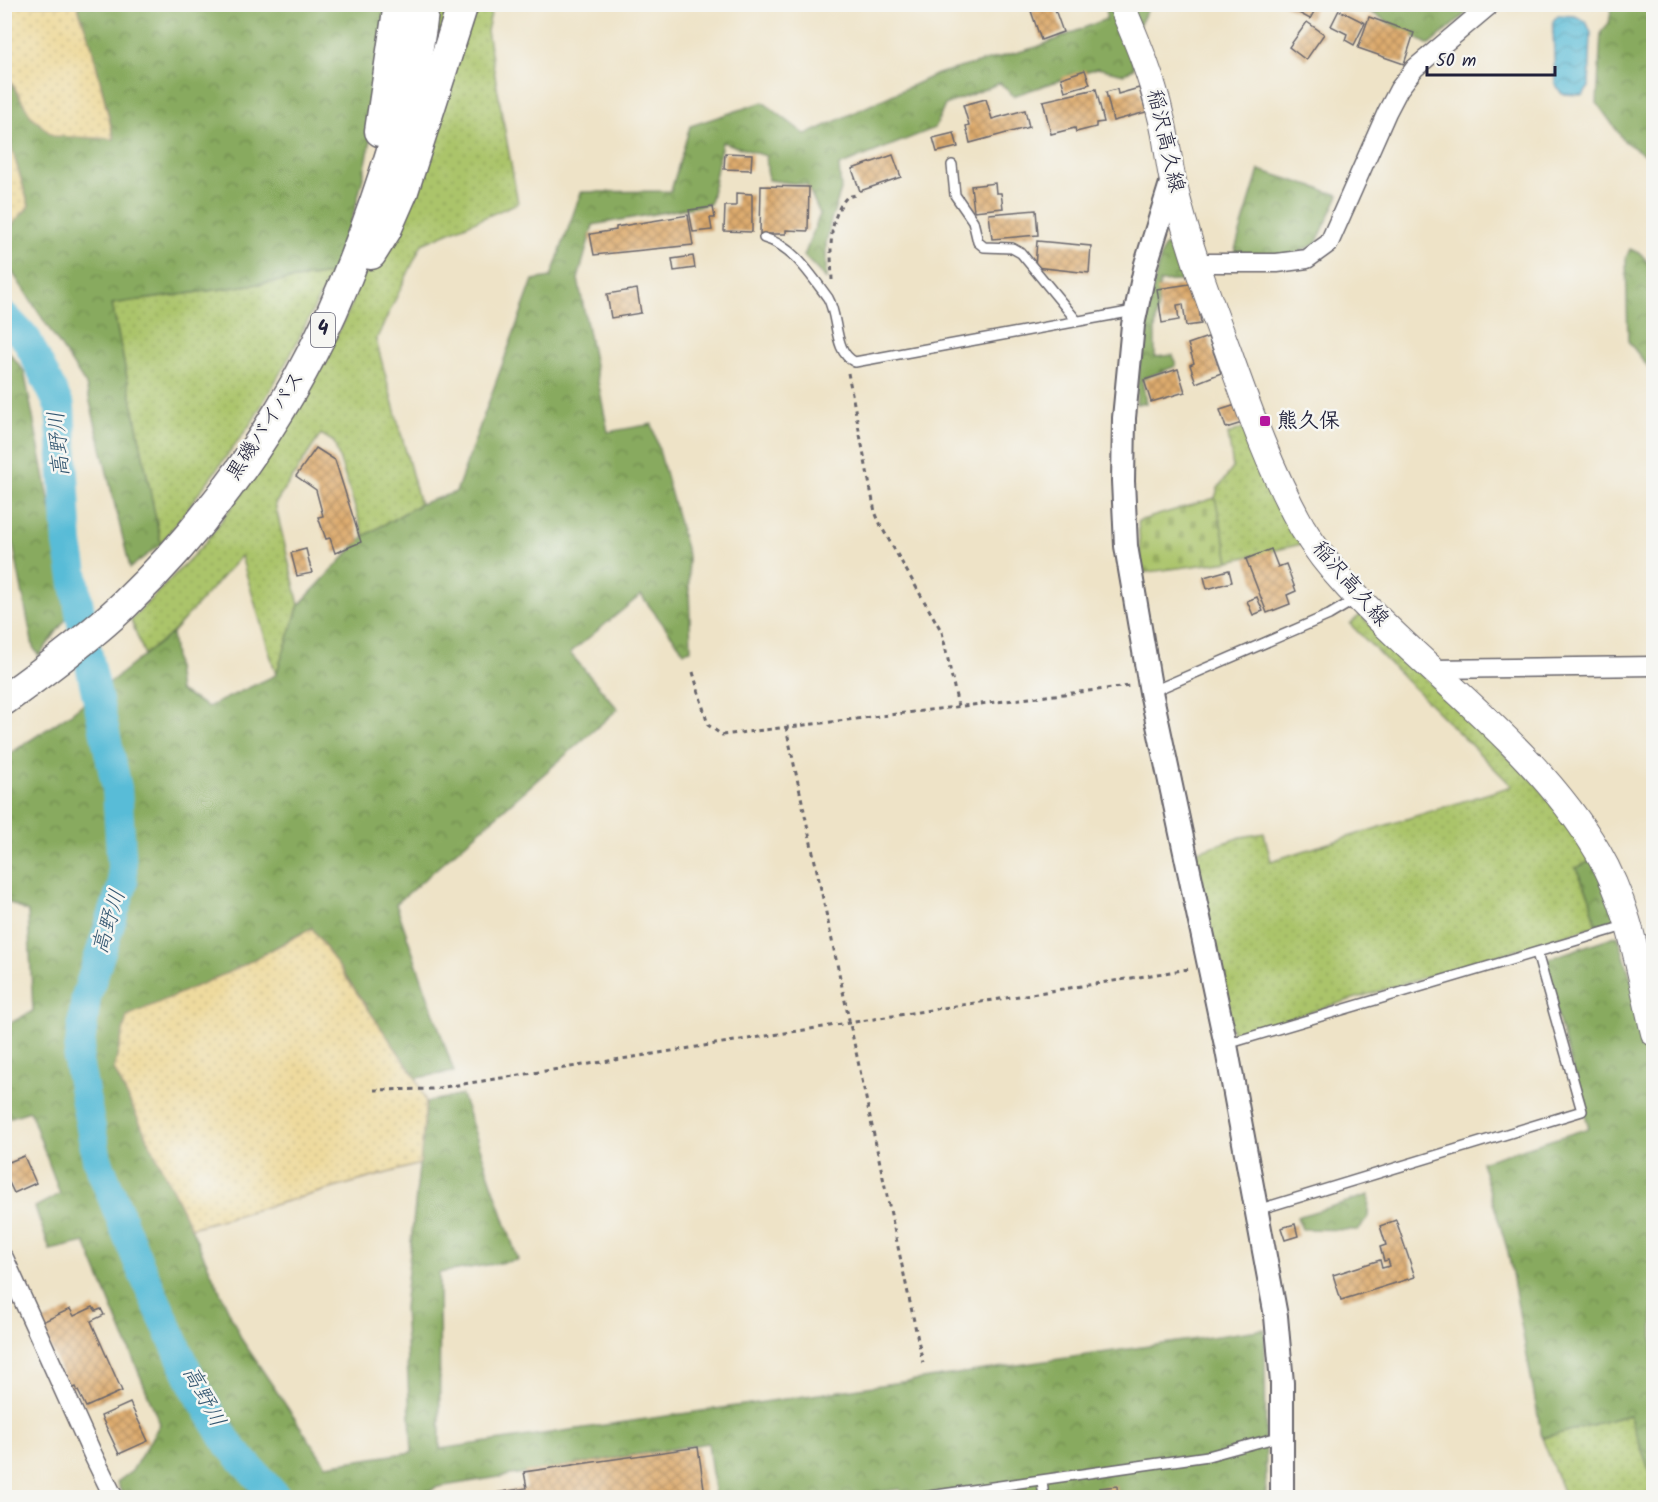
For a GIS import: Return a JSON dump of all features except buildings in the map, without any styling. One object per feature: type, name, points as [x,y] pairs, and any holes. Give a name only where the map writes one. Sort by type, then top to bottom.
[{"type":"highway","name":"4","points":[[354,260],[381,128],[399,4]]},
{"type":"highway","name":"黒磯バイパス","points":[[4,700],[54,664],[123,606],[155,574],[186,539],[251,453],[277,414],[303,370],[354,260],[393,150],[421,29],[424,4]]},
{"type":"highway","name":"4","points":[[343,288],[376,246],[399,201],[463,4]]},
{"type":"main road","name":"稲沢高久線","points":[[1121,4],[1147,64],[1162,119],[1172,180],[1196,263],[1277,476],[1301,524],[1319,555],[1358,598],[1521,754],[1579,822],[1614,882],[1630,924],[1653,1033]]},
{"type":"street","points":[[1196,263],[1277,263],[1307,259],[1329,243],[1399,89],[1415,68],[1491,4]]},
{"type":"street","points":[[1172,180],[1146,264],[1136,310],[1124,418],[1123,481],[1126,546],[1150,688],[1226,1045],[1276,1316],[1282,1383],[1282,1497]]},
{"type":"street","points":[[1431,669],[1653,666]]},
{"type":"street","points":[[4,1258],[114,1497]]},
{"type":"lane","points":[[952,165],[955,195],[973,221],[978,242],[984,247],[1012,248],[1021,252],[1077,321]]},
{"type":"lane","points":[[764,238],[775,241],[787,249],[817,284],[833,306],[842,350],[847,358],[862,362],[1136,310]]},
{"type":"lane","points":[[1150,688],[1329,615],[1358,598]]},
{"type":"lane","points":[[1226,1045],[1630,924]]},
{"type":"lane","points":[[1257,1210],[1582,1111],[1537,953]]},
{"type":"lane","points":[[915,1497],[1208,1456],[1283,1436]]},
{"type":"lane","points":[[1042,1481],[1044,1497]]},
{"type":"path","points":[[833,306],[831,244],[836,212],[847,197],[859,194]]},
{"type":"path","points":[[847,358],[875,512],[942,632],[958,706]]},
{"type":"path","points":[[693,672],[708,725],[722,735],[958,706],[1150,688]]},
{"type":"path","points":[[786,727],[923,1363]]},
{"type":"path","points":[[374,1090],[432,1089],[850,1021],[1209,966]]},
{"type":"green space","points":[[77,5],[391,5],[368,155],[356,205],[331,274],[112,304],[161,544],[130,568],[86,385],[5,261],[5,233],[29,205],[5,126],[4,72],[114,138],[92,47]]},
{"type":"green space","points":[[435,5],[493,5],[487,31],[518,203],[422,244],[376,340],[420,504],[364,536],[334,442],[321,434],[275,504],[299,605],[276,675],[241,556],[172,633],[145,656],[131,620],[204,544],[269,457],[318,374],[352,304]]},
{"type":"green space","points":[[1107,5],[1150,5],[1129,45],[1134,68],[1124,74],[1097,68],[1013,96],[1000,83],[945,105],[935,128],[839,166],[841,190],[826,244],[826,279],[804,256],[820,214],[807,185],[768,180],[766,156],[722,142],[710,204],[593,225],[578,279],[608,432],[652,424],[688,556],[691,650],[684,652],[641,595],[570,653],[618,709],[396,904],[454,1072],[416,1078],[311,928],[234,970],[114,1069],[242,1340],[326,1465],[412,1452],[404,1308],[426,1102],[462,1095],[518,1260],[439,1273],[440,1449],[1265,1329],[1266,1497],[902,1498],[900,1489],[838,1498],[715,1497],[708,1443],[438,1487],[417,1497],[199,1498],[197,1493],[185,1497],[123,1497],[117,1482],[132,1471],[160,1424],[85,1242],[50,1250],[35,1207],[60,1194],[30,1111],[5,1119],[5,1026],[33,1011],[28,912],[5,900],[5,757],[70,714],[172,633],[179,691],[208,707],[276,675],[299,605],[364,536],[420,504],[456,492],[533,280],[551,277],[581,192],[671,191],[690,126],[763,102],[806,135],[937,74],[1037,47],[1106,19]]},
{"type":"green space","points":[[1358,5],[1476,5],[1429,45]]},
{"type":"green space","points":[[1612,5],[1653,5],[1653,160],[1625,142],[1597,103],[1601,32],[1609,23]]},
{"type":"green space","points":[[1259,170],[1339,195],[1316,244],[1293,255],[1234,253]]},
{"type":"green space","points":[[1164,246],[1182,246],[1194,280],[1160,282],[1155,357],[1173,355],[1176,366],[1142,379],[1146,403],[1136,404],[1146,324]]},
{"type":"green space","points":[[1630,249],[1641,254],[1649,264],[1653,264],[1653,373],[1628,341],[1626,258]]},
{"type":"green space","points":[[331,274],[291,354],[252,422],[161,544],[112,304]]},
{"type":"green space","points":[[4,346],[24,371],[71,612],[39,656],[33,647],[5,503]]},
{"type":"green space","points":[[1248,426],[1302,544],[1229,561],[1215,498],[1218,488],[1233,468],[1228,434]]},
{"type":"green space","points":[[1215,498],[1229,561],[1142,573],[1138,521]]},
{"type":"green space","points":[[1360,615],[1536,784],[1593,860],[1576,868],[1590,898],[1596,926],[1232,1034],[1195,852],[1241,837],[1264,833],[1271,861],[1512,786],[1350,624]]},
{"type":"green space","points":[[1593,860],[1617,918],[1596,926],[1590,898],[1576,868]]},
{"type":"green space","points":[[1618,935],[1639,1006],[1653,1070],[1653,1480],[1629,1415],[1542,1438],[1508,1252],[1481,1162],[1589,1128],[1542,961]]},
{"type":"green space","points":[[1369,1195],[1368,1218],[1358,1230],[1302,1229],[1297,1217]]},
{"type":"green space","points":[[1629,1415],[1653,1480],[1653,1497],[1565,1497],[1542,1438]]},
{"type":"sand","points":[[4,5],[77,5],[92,47],[114,139],[53,136],[31,116],[5,72]]},
{"type":"sand","points":[[5,126],[29,206],[4,233]]},
{"type":"sand","points":[[312,928],[416,1078],[426,1102],[420,1164],[191,1228],[114,1069],[127,1016],[234,970]]},
{"type":"water","points":[[1558,15],[1575,16],[1586,21],[1591,33],[1589,87],[1583,95],[1562,94],[1555,84],[1553,21]]},
{"type":"waterway","name":"高野川","points":[[4,316],[27,340],[60,407],[68,544],[86,646],[117,788],[123,884],[86,997],[78,1061],[97,1159],[139,1264],[194,1386],[229,1445],[277,1498]]},
{"type":"place","name":"熊久保","points":[[1265,421]]}]
